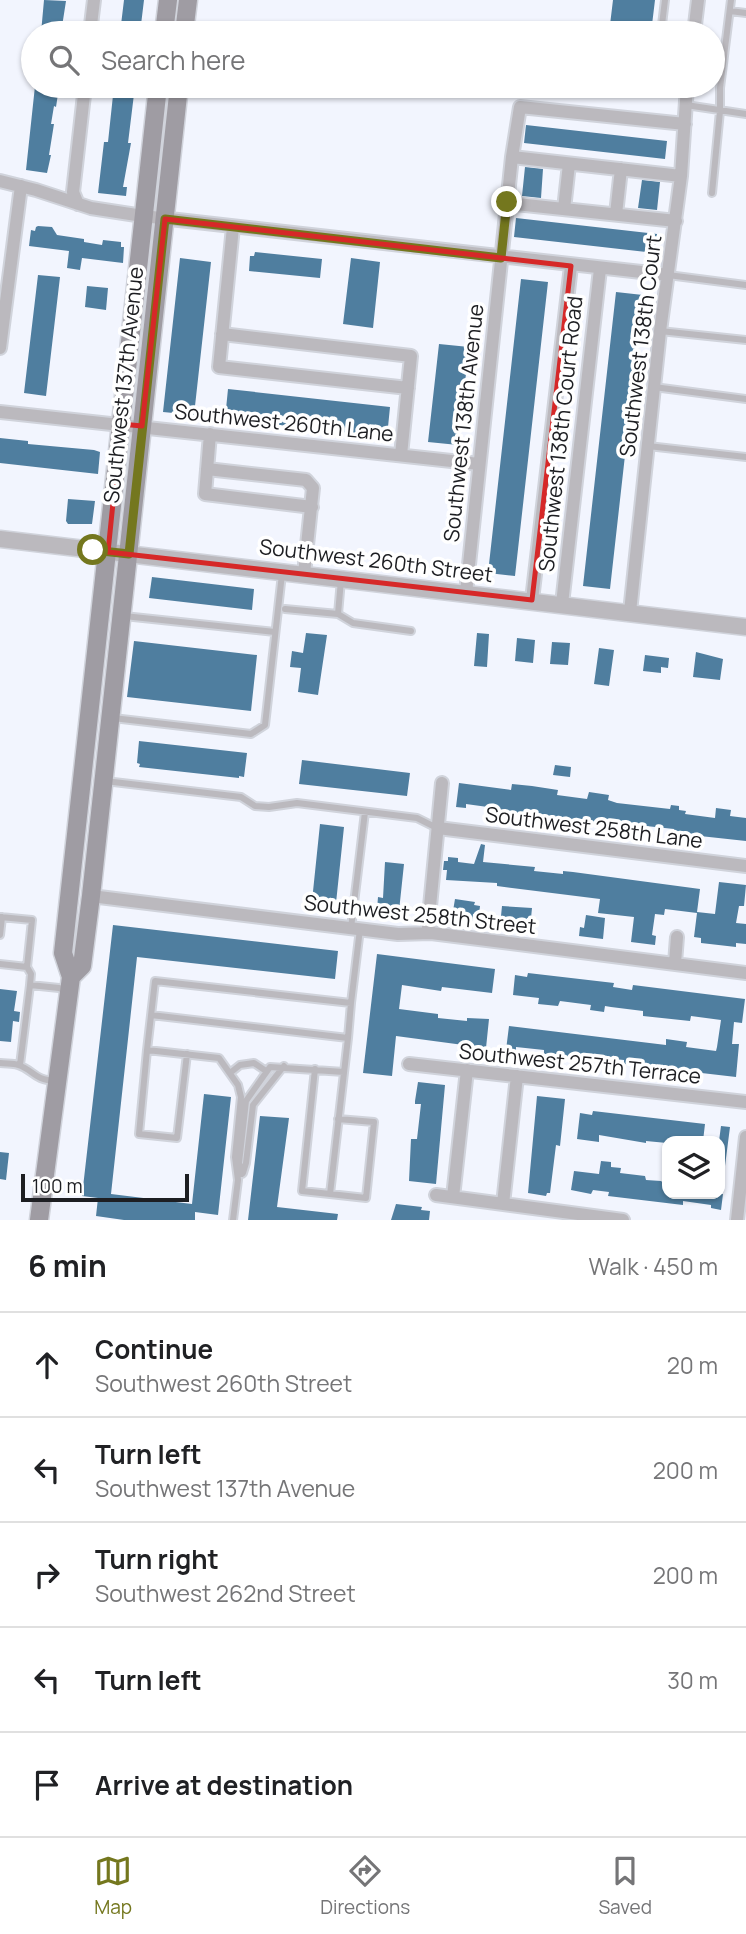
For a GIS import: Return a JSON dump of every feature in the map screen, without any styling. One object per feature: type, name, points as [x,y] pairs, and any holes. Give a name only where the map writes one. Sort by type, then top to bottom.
[{"type":"main road","points":[[165,21],[168,0]]},
{"type":"main road","points":[[185,21],[188,0]]},
{"type":"main road","name":"Southwest 137th Avenue","points":[[40,1220],[70,984],[63,953],[157,98]]},
{"type":"main road","name":"Southwest 137th Avenue","points":[[70,984],[82,967],[178,98]]},
{"type":"street","points":[[91,21],[94,0]]},
{"type":"street","points":[[695,21],[698,0]]},
{"type":"street","points":[[78,204],[74,192],[84,98]]},
{"type":"street","name":"Southwest 138th Court","points":[[630,612],[660,331],[681,176],[686,98]]},
{"type":"street","name":"Southwest 138th Avenue","points":[[466,593],[512,157],[520,107],[685,124]]},
{"type":"street","points":[[512,157],[681,176]]},
{"type":"street","points":[[564,209],[569,164]]},
{"type":"street","points":[[616,214],[621,169]]},
{"type":"street","points":[[0,181],[91,208],[165,219],[668,275]]},
{"type":"street","points":[[0,348],[21,186]]},
{"type":"street","points":[[507,202],[676,221]]},
{"type":"street","points":[[233,227],[219,367],[408,388]]},
{"type":"street","name":"Southwest 138th Court Road","points":[[531,600],[571,266]]},
{"type":"street","name":"Southwest 138th Court Road","points":[[562,604],[600,269]]},
{"type":"street","points":[[222,334],[411,356],[401,455]]},
{"type":"street","name":"Southwest 260th Lane","points":[[0,412],[480,464]]},
{"type":"street","points":[[210,434],[205,494],[312,507]]},
{"type":"street","points":[[207,470],[306,480],[313,488],[304,574]]},
{"type":"street","name":"Southwest 260th Street","points":[[0,540],[746,627]]},
{"type":"street","points":[[431,933],[428,927],[442,783]]},
{"type":"street","name":"Southwest 258th Lane","points":[[438,828],[746,866]]},
{"type":"street","name":"Southwest 258th Street","points":[[90,896],[398,933],[431,933],[746,973]]},
{"type":"street","points":[[675,963],[677,937]]},
{"type":"street","name":"Southwest 257th Terrace","points":[[409,1064],[746,1102]]},
{"type":"street","points":[[453,1197],[467,1070]]},
{"type":"street","points":[[503,1204],[517,1076]]},
{"type":"street","points":[[737,1220],[746,1137]]},
{"type":"street","points":[[436,1195],[623,1220]]},
{"type":"lane","points":[[662,21],[665,0]]},
{"type":"lane","points":[[725,50],[731,0]]},
{"type":"lane","points":[[730,11],[746,13]]},
{"type":"lane","points":[[712,193],[720,98]]},
{"type":"lane","points":[[686,106],[746,114]]},
{"type":"lane","points":[[668,275],[746,285]]},
{"type":"lane","points":[[660,331],[746,340]]},
{"type":"lane","points":[[654,387],[746,399]]},
{"type":"lane","points":[[648,446],[746,457]]},
{"type":"lane","points":[[110,718],[251,734],[265,725],[282,572]]},
{"type":"lane","points":[[338,614],[341,579]]},
{"type":"lane","points":[[285,610],[338,614],[353,623],[411,631]]},
{"type":"lane","points":[[122,616],[275,632]]},
{"type":"lane","points":[[103,781],[241,797],[255,806],[298,803],[417,818],[438,828]]},
{"type":"lane","points":[[330,1194],[348,1038],[365,812]]},
{"type":"lane","points":[[0,935],[1,917],[32,920],[27,967],[31,974],[20,1065]]},
{"type":"lane","points":[[0,964],[27,967]]},
{"type":"lane","points":[[187,1054],[177,1138],[139,1134],[155,981],[351,1003]]},
{"type":"lane","points":[[30,985],[58,988],[70,984]]},
{"type":"lane","points":[[151,1015],[348,1038]]},
{"type":"lane","points":[[148,1050],[219,1058],[238,1084],[241,1097],[235,1173],[240,1177]]},
{"type":"lane","points":[[0,1063],[20,1065],[41,1080],[58,1082]]},
{"type":"lane","points":[[230,1073],[240,1065],[254,1063],[266,1071]]},
{"type":"lane","points":[[233,1220],[240,1177],[246,1101],[266,1071],[270,1067],[284,1066],[344,1072]]},
{"type":"lane","points":[[240,1177],[246,1163],[254,1105],[284,1066]]},
{"type":"lane","points":[[315,1069],[302,1191],[366,1198],[374,1122],[338,1119]]},
{"type":"highlighted area","points":[[165,219],[571,266],[532,600],[108,552],[121,424],[142,426]]},
{"type":"building","points":[[44,0],[66,1],[63,21],[42,21]]},
{"type":"building","points":[[124,0],[144,0],[141,21],[121,21]]},
{"type":"building","points":[[613,0],[655,0],[652,21],[610,21]]},
{"type":"building","points":[[34,98],[57,98],[51,124],[54,124],[47,173],[26,170]]},
{"type":"building","points":[[113,98],[134,98],[128,143],[131,143],[123,187],[127,187],[126,196],[98,193],[104,142],[108,142]]},
{"type":"building","points":[[526,125],[667,141],[665,159],[524,143]]},
{"type":"building","points":[[525,167],[543,169],[541,198],[522,196]]},
{"type":"building","points":[[642,180],[660,182],[657,210],[638,208]]},
{"type":"building","points":[[516,218],[657,234],[655,253],[514,237]]},
{"type":"building","points":[[38,226],[52,227],[57,235],[84,239],[84,242],[102,245],[103,240],[121,242],[121,247],[124,247],[123,263],[82,258],[80,270],[67,268],[69,251],[29,246],[31,230],[35,231]]},
{"type":"building","points":[[255,252],[322,259],[320,278],[249,271],[250,256],[254,256]]},
{"type":"building","points":[[180,258],[211,262],[194,415],[163,412]]},
{"type":"building","points":[[351,258],[380,262],[373,328],[343,324]]},
{"type":"building","points":[[38,275],[60,277],[46,396],[24,393]]},
{"type":"building","points":[[521,279],[548,282],[515,576],[488,573]]},
{"type":"building","points":[[87,286],[108,288],[106,310],[85,307]]},
{"type":"building","points":[[616,292],[643,295],[610,589],[583,586]]},
{"type":"building","points":[[439,344],[469,347],[458,445],[428,442]]},
{"type":"building","points":[[228,389],[390,407],[387,437],[225,419]]},
{"type":"building","points":[[0,438],[100,452],[98,474],[0,463]]},
{"type":"building","points":[[68,499],[95,501],[92,524],[68,524]]},
{"type":"building","points":[[152,577],[254,589],[252,610],[149,598]]},
{"type":"building","points":[[306,633],[327,635],[318,695],[298,692],[301,668],[290,667],[292,651],[303,653]]},
{"type":"building","points":[[477,633],[489,634],[487,667],[474,666]]},
{"type":"building","points":[[517,638],[535,640],[533,663],[515,661]]},
{"type":"building","points":[[134,641],[257,655],[251,711],[127,697]]},
{"type":"building","points":[[552,642],[570,643],[568,665],[550,664]]},
{"type":"building","points":[[599,648],[614,650],[609,686],[594,684]]},
{"type":"building","points":[[696,652],[723,659],[720,680],[693,677]]},
{"type":"building","points":[[645,655],[669,658],[668,668],[661,667],[661,673],[643,671]]},
{"type":"building","points":[[139,741],[247,753],[244,777],[139,767]]},
{"type":"building","points":[[302,760],[410,773],[407,796],[299,784]]},
{"type":"building","points":[[555,765],[571,767],[570,777],[553,775]]},
{"type":"building","points":[[459,783],[511,790],[512,784],[532,786],[558,790],[557,795],[587,799],[589,792],[609,795],[608,800],[617,803],[670,809],[671,805],[679,806],[679,810],[686,811],[685,814],[715,818],[716,808],[731,810],[730,816],[746,818],[746,841],[674,833],[674,829],[646,826],[645,830],[622,827],[623,823],[607,821],[595,820],[594,824],[494,812],[495,808],[466,804],[466,808],[456,807]]},
{"type":"building","points":[[320,824],[344,827],[336,903],[312,901]]},
{"type":"building","points":[[481,844],[485,845],[483,862],[535,867],[534,871],[563,874],[563,871],[573,872],[700,889],[697,912],[715,914],[719,882],[746,885],[744,906],[739,906],[736,923],[746,924],[746,944],[736,943],[736,947],[701,943],[701,938],[694,937],[697,913],[665,909],[664,915],[655,914],[652,935],[656,936],[655,945],[631,942],[634,917],[598,913],[600,899],[497,886],[497,883],[446,880],[444,861],[448,861],[448,857],[458,858],[458,862],[474,864]]},
{"type":"building","points":[[385,862],[404,864],[399,911],[377,909],[378,897],[383,898]]},
{"type":"building","points":[[455,899],[475,902],[474,905],[480,906],[479,915],[473,914],[472,924],[449,920]]},
{"type":"building","points":[[502,906],[532,908],[525,930],[500,926]]},
{"type":"building","points":[[586,915],[605,918],[603,939],[579,936],[580,927],[584,928]]},
{"type":"building","points":[[113,925],[338,951],[335,979],[137,957],[111,1194],[192,1204],[204,1094],[231,1097],[218,1215],[195,1212],[195,1220],[124,1220],[96,1216],[98,1198],[82,1196]]},
{"type":"building","points":[[377,954],[495,969],[492,993],[442,987],[441,991],[402,985],[399,1009],[438,1014],[438,1018],[467,1021],[467,1018],[489,1019],[486,1048],[396,1036],[392,1076],[363,1073]]},
{"type":"building","points":[[528,973],[614,983],[613,987],[632,990],[633,985],[745,999],[742,1023],[734,1022],[732,1044],[739,1044],[736,1077],[624,1064],[624,1060],[605,1058],[605,1061],[544,1054],[544,1050],[516,1047],[516,1051],[506,1050],[509,1026],[666,1045],[666,1039],[687,1042],[686,1047],[716,1051],[721,1020],[691,1016],[690,1021],[643,1016],[643,1011],[605,1006],[604,1012],[590,1010],[591,1005],[560,1001],[558,1006],[538,1004],[539,998],[513,995],[515,975],[527,977]]},
{"type":"building","points":[[0,989],[17,991],[14,1011],[20,1012],[19,1022],[13,1021],[11,1042],[0,1041]]},
{"type":"building","points":[[418,1082],[445,1085],[436,1184],[409,1181],[411,1139],[417,1139],[421,1104],[415,1104]]},
{"type":"building","points":[[537,1096],[565,1099],[560,1146],[556,1145],[550,1193],[546,1196],[528,1193]]},
{"type":"building","points":[[593,1111],[705,1124],[704,1136],[662,1136],[662,1143],[646,1143],[599,1135],[599,1142],[577,1139],[580,1113],[592,1115]]},
{"type":"building","points":[[260,1116],[289,1118],[277,1207],[338,1214],[337,1220],[248,1220]]},
{"type":"building","points":[[721,1126],[730,1127],[725,1166],[725,1136],[720,1136]]},
{"type":"building","points":[[0,1152],[9,1153],[6,1180],[0,1179]]},
{"type":"building","points":[[601,1161],[611,1162],[611,1167],[621,1168],[620,1173],[661,1181],[662,1199],[722,1199],[721,1210],[711,1208],[711,1205],[683,1201],[683,1205],[608,1196],[609,1192],[593,1190],[591,1194],[571,1190],[574,1171],[599,1174]]},
{"type":"building","points":[[396,1204],[422,1207],[421,1210],[430,1211],[429,1220],[391,1220]]},
{"type":"route","points":[[93,550],[129,554],[165,219],[501,258],[507,202]]}]
